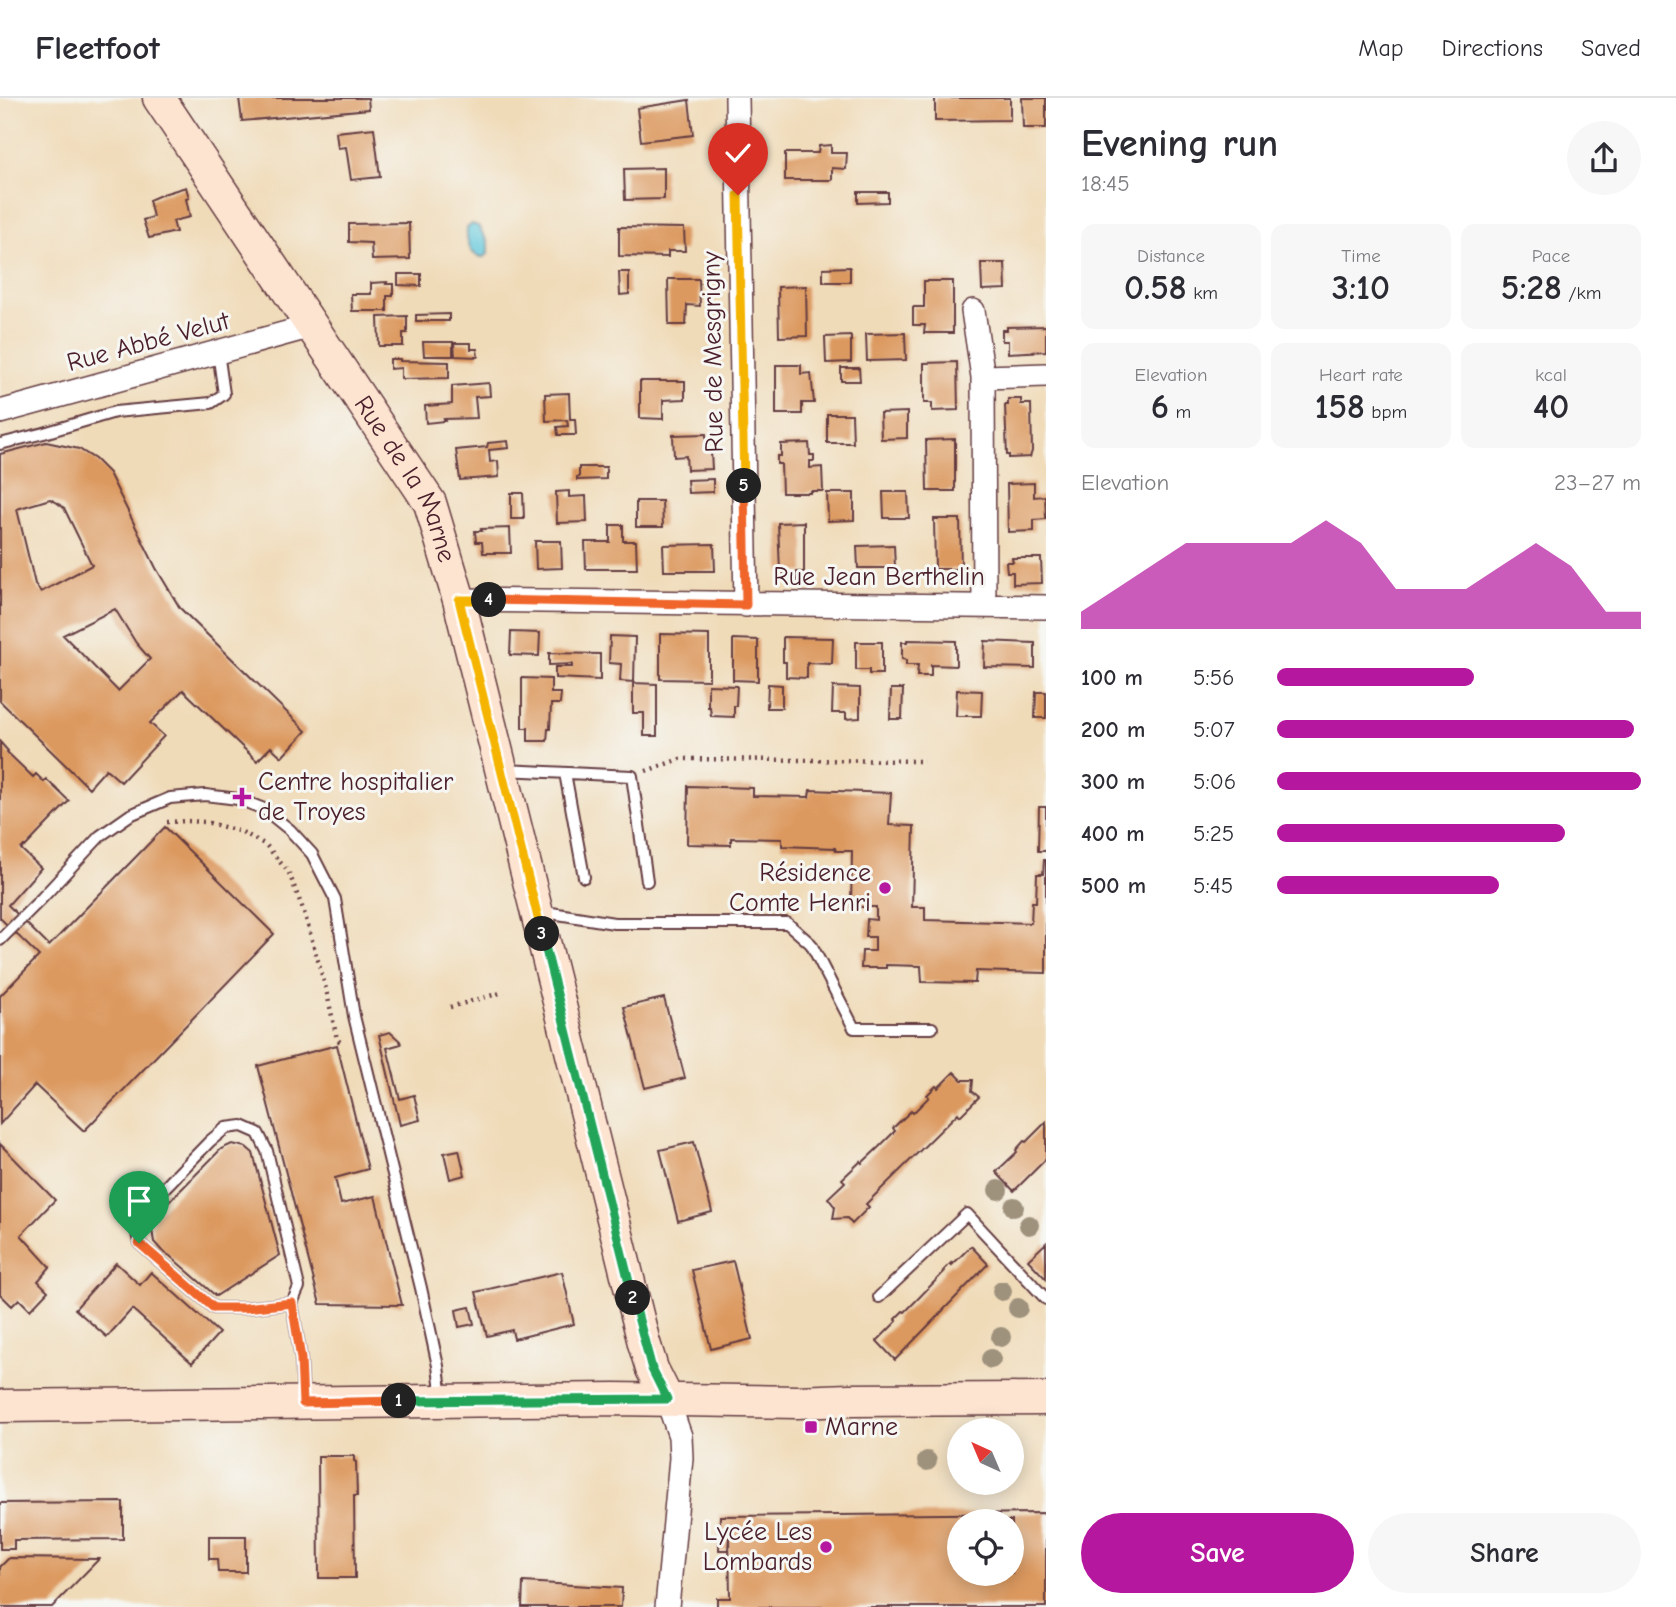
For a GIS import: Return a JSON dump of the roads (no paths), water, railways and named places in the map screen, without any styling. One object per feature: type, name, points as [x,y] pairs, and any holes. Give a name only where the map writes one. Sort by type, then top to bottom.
[{"type":"street","name":"Rue de la Marne","points":[[159,98],[430,503],[459,600],[644,1343],[652,1369],[667,1399]]},
{"type":"street","name":"Rue de Mesgrigny","points":[[737,98],[746,605]]},
{"type":"street","points":[[973,311],[984,377],[984,606]]},
{"type":"street","name":"Rue Abbé Velut","points":[[0,412],[312,326]]},
{"type":"street","points":[[984,377],[1046,375]]},
{"type":"street","name":"Rue Jean Berthelin","points":[[459,600],[1046,607]]},
{"type":"street","points":[[0,1406],[667,1399],[797,1402],[1046,1399]]},
{"type":"street","points":[[667,1399],[680,1436],[681,1458],[667,1607]]},
{"type":"lane","points":[[0,444],[115,412],[211,403],[224,394],[218,352]]},
{"type":"lane","points":[[501,770],[632,776],[647,881]]},
{"type":"lane","points":[[565,773],[584,877]]},
{"type":"lane","points":[[0,940],[100,836],[130,815],[170,797],[205,795],[238,799],[264,809],[290,830],[312,854],[335,899],[354,1016],[421,1288],[438,1366],[442,1401]]},
{"type":"lane","points":[[536,911],[614,923],[787,923],[811,944],[854,1028],[932,1028]]},
{"type":"lane","points":[[292,1303],[214,1308],[139,1243],[136,1228],[139,1214],[226,1128],[242,1126],[258,1133],[267,1151],[299,1287],[292,1303],[301,1359],[303,1403]]},
{"type":"lane","points":[[879,1297],[967,1214],[1046,1299]]},
{"type":"water","points":[[472,224],[478,226],[488,242],[488,254],[484,257],[475,254],[470,247],[467,228]]},
{"type":"place","name":"Centre hospitalier de Troyes","points":[[242,797]]},
{"type":"place","name":"Résidence Comte Henri","points":[[885,888]]},
{"type":"place","name":"Marne","points":[[811,1427]]},
{"type":"place","name":"Lycée Les Lombards","points":[[826,1547]]}]
